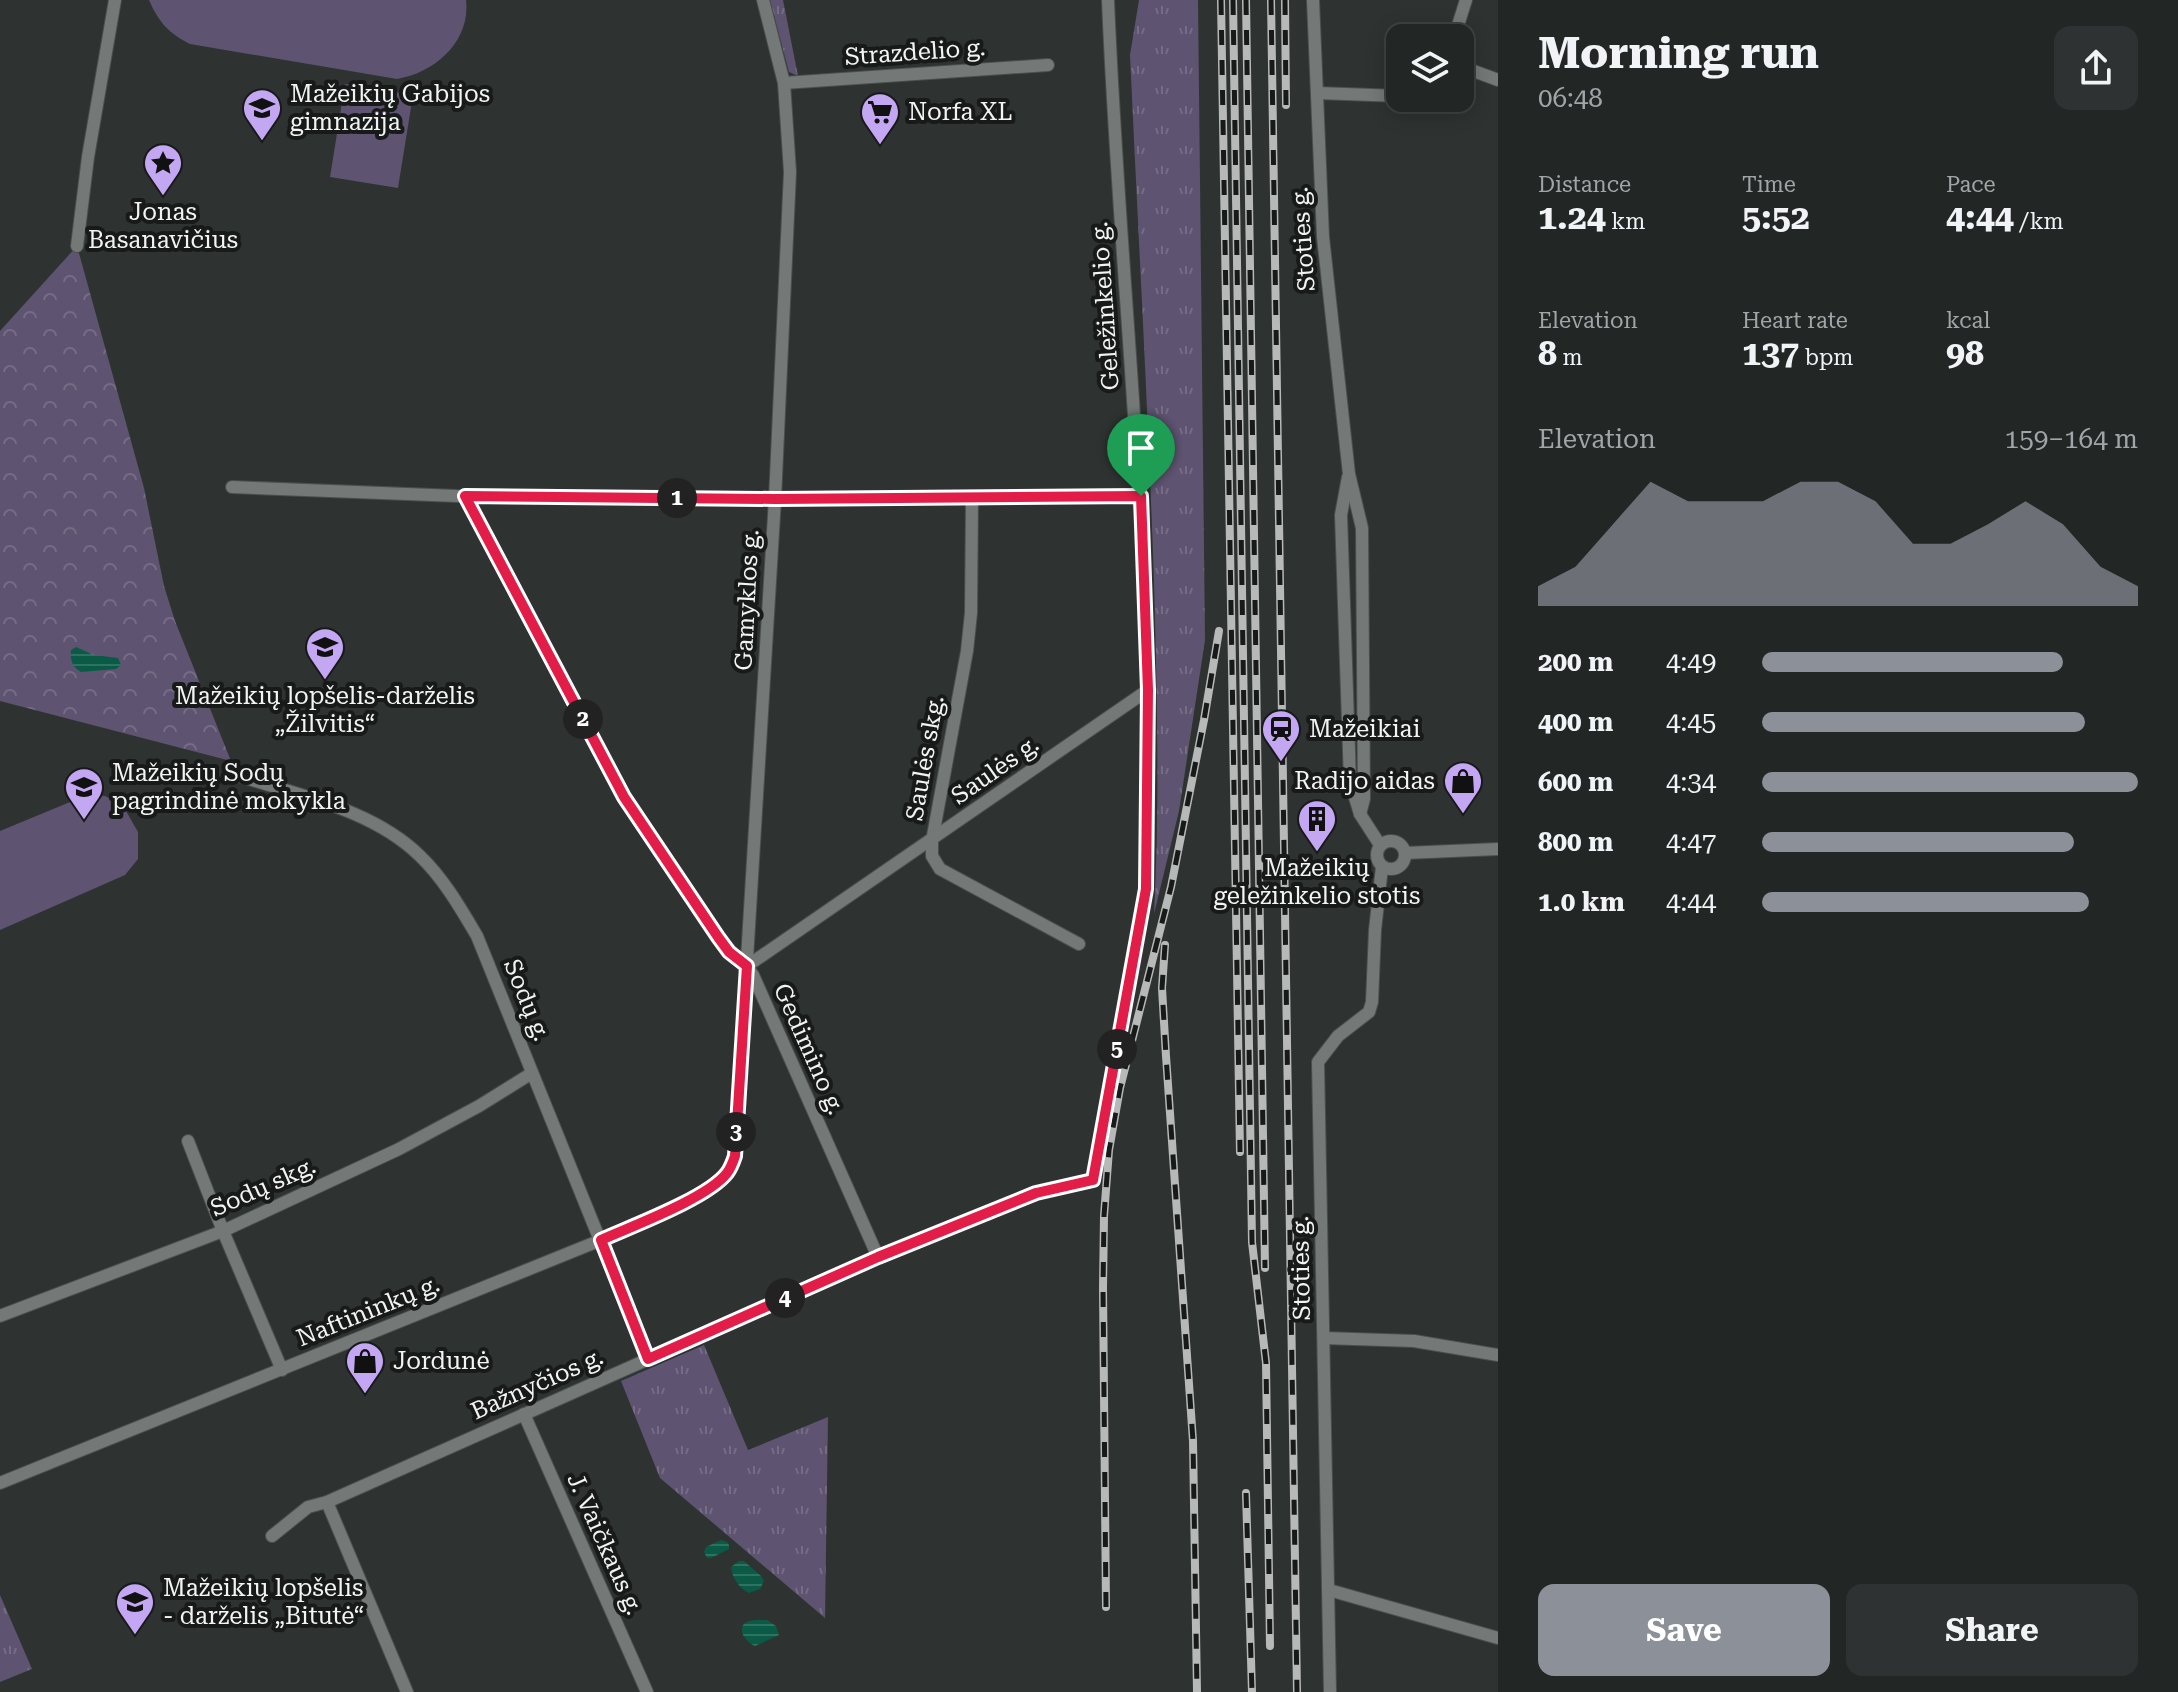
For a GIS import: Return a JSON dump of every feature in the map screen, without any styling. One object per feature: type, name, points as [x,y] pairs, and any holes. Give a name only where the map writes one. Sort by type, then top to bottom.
[{"type":"street","points":[[77,246],[88,157],[115,0]]},
{"type":"street","name":"Gamyklos g.","points":[[735,1156],[775,499],[790,172],[784,83],[763,0]]},
{"type":"street","name":"Geležinkelio g.","points":[[1093,1180],[1146,889],[1148,690],[1141,496],[1108,0]]},
{"type":"street","name":"Stoties g.","points":[[1313,0],[1323,237],[1349,474],[1362,528],[1364,799],[1360,814]]},
{"type":"street","points":[[1458,24],[1466,0]]},
{"type":"street","name":"Strazdelio g.","points":[[784,83],[1048,65]]},
{"type":"street","points":[[1474,71],[1498,80]]},
{"type":"street","points":[[1317,93],[1386,95]]},
{"type":"street","name":"Stoties g.","points":[[1349,474],[1341,515],[1350,781],[1360,814],[1380,845]]},
{"type":"street","points":[[232,487],[465,496],[775,499],[1141,496]]},
{"type":"street","name":"Gedimino g.","points":[[465,496],[624,797],[718,937],[729,952],[747,966],[878,1257]]},
{"type":"street","name":"Saulės skg.","points":[[972,497],[971,613],[967,651],[932,841],[932,856],[940,869],[1079,944]]},
{"type":"street","name":"Saulės g.","points":[[747,966],[1148,690]]},
{"type":"street","name":"Sodų g.","points":[[237,775],[379,825],[421,856],[461,908],[477,936],[648,1359]]},
{"type":"street","points":[[1388,840],[1401,844],[1405,853],[1400,866],[1392,869],[1382,867],[1376,854],[1380,845],[1388,840]]},
{"type":"street","points":[[1405,853],[1498,849]]},
{"type":"street","name":"Stoties g.","points":[[1330,1692],[1318,1062],[1338,1036],[1369,1012],[1382,867]]},
{"type":"street","name":"Sodų skg.","points":[[0,1316],[223,1231],[399,1149],[532,1073]]},
{"type":"street","points":[[188,1141],[282,1370]]},
{"type":"street","name":"Naftininkų g.","points":[[0,1483],[601,1240],[699,1195],[729,1171],[735,1156]]},
{"type":"street","name":"Bažnyčios g.","points":[[272,1536],[308,1507],[327,1502],[878,1257],[1036,1193],[1093,1180]]},
{"type":"street","points":[[1324,1338],[1414,1341],[1498,1355]]},
{"type":"street","name":"J. Vaičkaus g.","points":[[524,1414],[647,1692]]},
{"type":"street","points":[[327,1502],[407,1692]]},
{"type":"street","points":[[1329,1590],[1498,1638]]},
{"type":"green space","points":[[149,0],[466,0],[466,15],[463,29],[448,53],[425,70],[397,79],[190,44],[165,26]]},
{"type":"green space","points":[[770,0],[783,0],[798,76],[789,72]]},
{"type":"green space","points":[[1139,0],[1198,0],[1205,640],[1179,811],[1154,914],[1157,706],[1154,581],[1130,55]]},
{"type":"green space","points":[[345,84],[413,95],[398,188],[330,177]]},
{"type":"green space","points":[[77,246],[144,488],[164,586],[231,761],[0,701],[0,331]]},
{"type":"green space","points":[[87,795],[105,796],[122,804],[138,832],[138,859],[125,875],[0,930],[0,831]]},
{"type":"green space","points":[[704,1345],[748,1450],[828,1417],[825,1618],[660,1478],[621,1381]]},
{"type":"green space","points":[[0,1595],[32,1669],[0,1682]]},
{"type":"shaded area","points":[[76,647],[94,655],[118,658],[121,665],[116,669],[81,672],[71,660],[71,650]]},
{"type":"shaded area","points":[[721,1540],[727,1542],[729,1549],[707,1558],[704,1552],[706,1547]]},
{"type":"shaded area","points":[[744,1561],[761,1576],[764,1581],[760,1589],[749,1593],[737,1582],[731,1567]]},
{"type":"shaded area","points":[[767,1620],[776,1626],[779,1635],[755,1646],[744,1636],[743,1626],[750,1621]]},
{"type":"railway","points":[[1221,0],[1240,1152]]},
{"type":"railway","points":[[1233,0],[1252,1242],[1266,1363],[1270,1646]]},
{"type":"railway","points":[[1246,0],[1265,1268]]},
{"type":"railway","points":[[1271,0],[1297,1692]]},
{"type":"railway","points":[[1285,0],[1286,105]]},
{"type":"railway","points":[[1106,1607],[1103,1288],[1109,1150],[1120,1088],[1171,887],[1219,631]]},
{"type":"railway","points":[[1165,945],[1162,988],[1193,1441],[1197,1692]]},
{"type":"railway","points":[[1246,1493],[1252,1692]]},
{"type":"place","name":"Mažeikių Gabijos gimnazija","points":[[262,142]]},
{"type":"place","name":"Norfa XL","points":[[880,146]]},
{"type":"place","name":"Jonas Basanavičius","points":[[163,197]]},
{"type":"place","name":"Mažeikių lopšelis-darželis „Žilvitis“","points":[[325,681]]},
{"type":"place","name":"Mažeikiai","points":[[1281,763]]},
{"type":"place","name":"Radijo aidas","points":[[1463,815]]},
{"type":"place","name":"Mažeikių Sodų pagrindinė mokykla","points":[[84,821]]},
{"type":"place","name":"Mažeikių geležinkelio stotis","points":[[1317,853]]},
{"type":"place","name":"Jordunė","points":[[365,1395]]},
{"type":"place","name":"Mažeikių lopšelis - darželis „Bitutė“","points":[[135,1636]]},
{"type":"route","points":[[465,496],[775,499],[1141,496],[1148,690],[1146,889],[1093,1180],[1036,1193],[878,1257],[648,1359],[601,1240],[699,1195],[729,1171],[735,1156],[747,966],[729,952],[718,937],[624,797],[465,496]]}]
